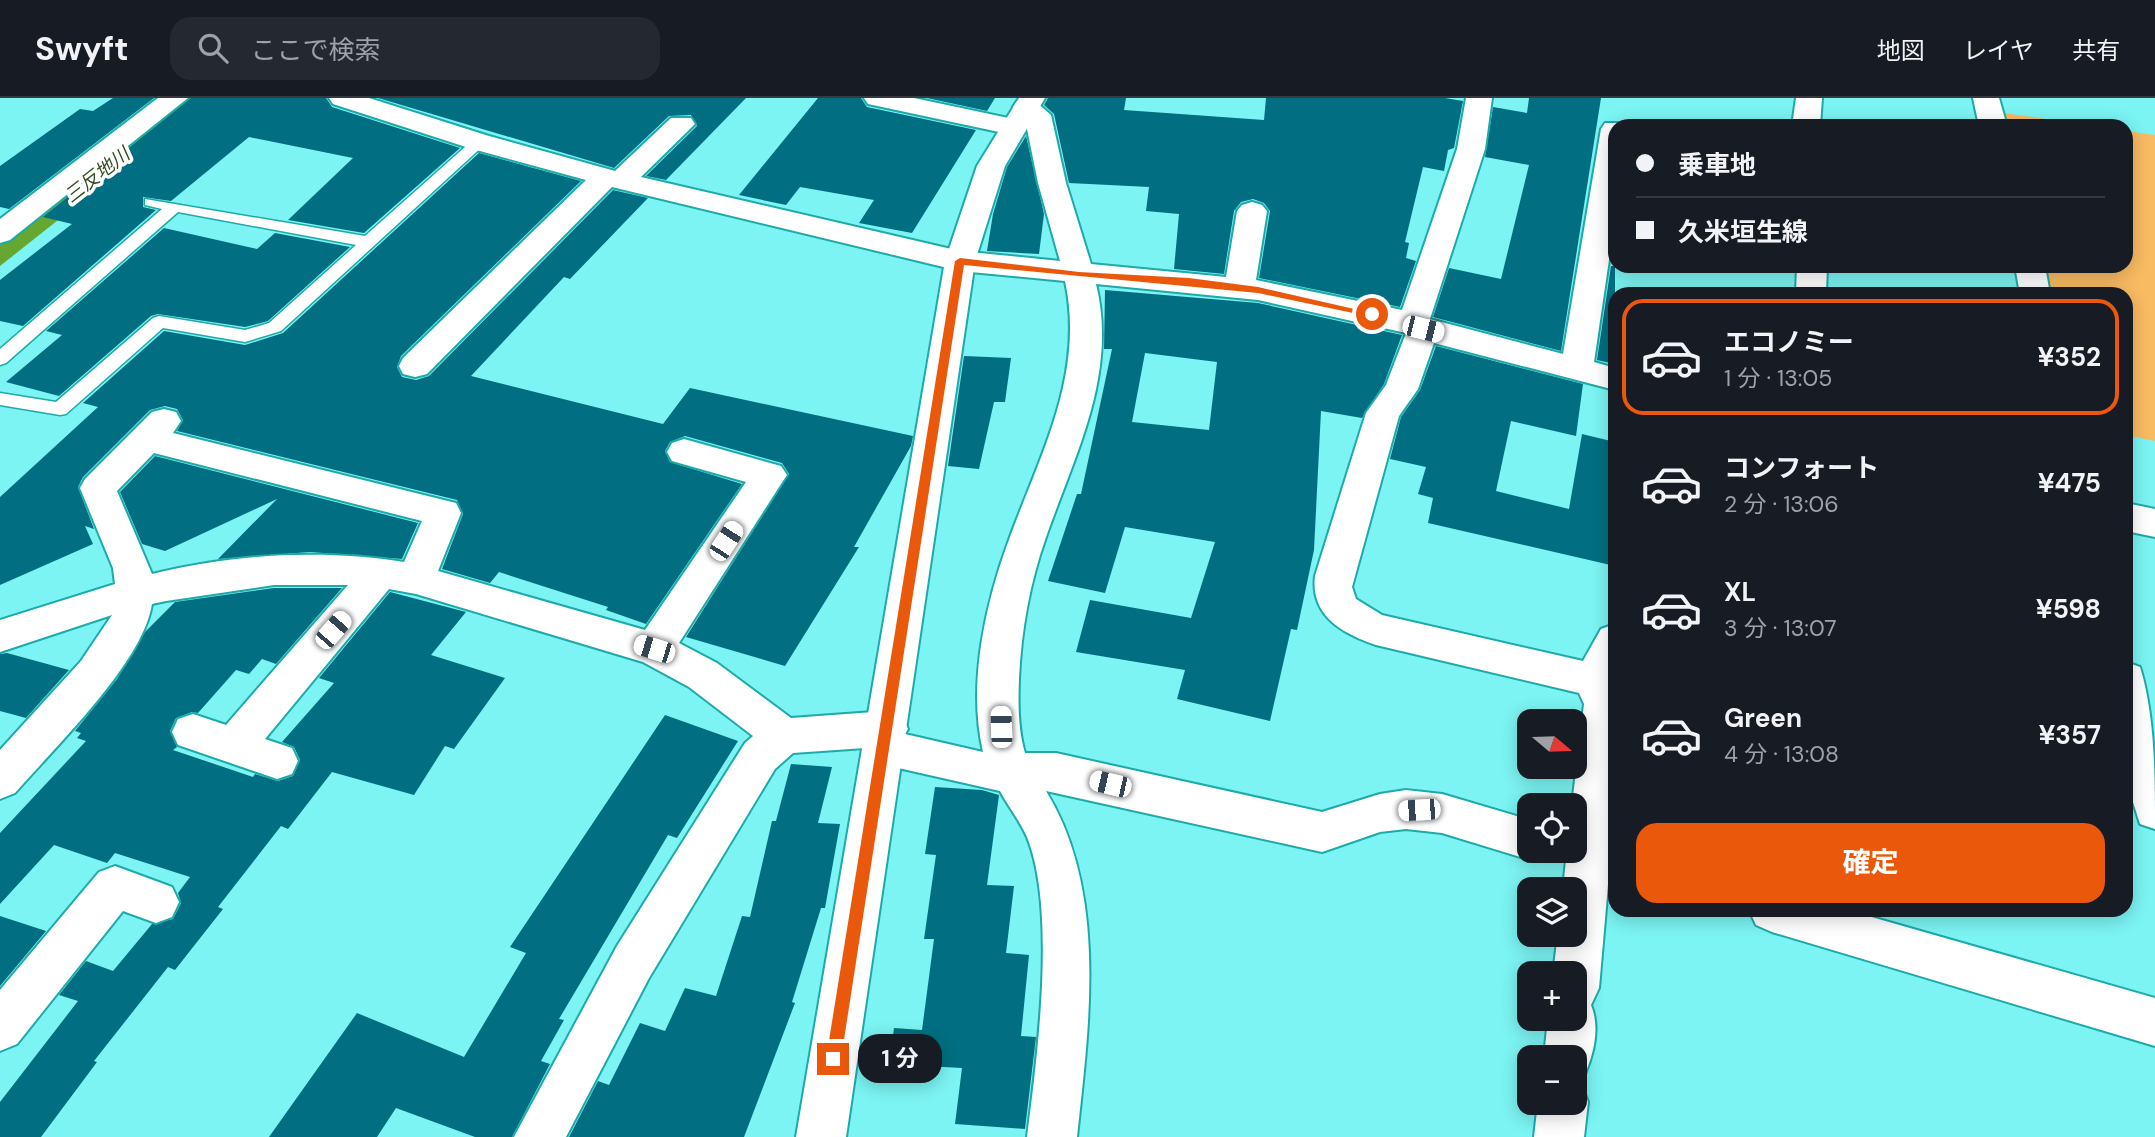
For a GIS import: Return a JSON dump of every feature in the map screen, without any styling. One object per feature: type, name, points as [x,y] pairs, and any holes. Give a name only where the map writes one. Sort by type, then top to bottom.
[{"type":"street","points":[[3,229],[175,98]]},
{"type":"street","points":[[342,98],[479,142],[613,179],[960,261],[1079,275],[1240,288],[1418,326],[1608,377]]},
{"type":"street","points":[[877,98],[1024,111],[1038,115],[1052,182],[1079,275],[1087,330],[1087,357],[1066,436],[1026,543],[1002,652],[1001,727],[1005,757],[1039,816],[1053,850],[1060,885],[1064,932],[1062,1009],[1052,1137]]},
{"type":"street","points":[[1479,98],[1471,149],[1401,389],[1382,413],[1331,589],[1335,605],[1352,618],[1376,629],[1593,680]]},
{"type":"street","points":[[1807,119],[1809,98]]},
{"type":"street","points":[[1986,98],[1991,119]]},
{"type":"street","points":[[821,1137],[960,261],[991,166],[1024,111]]},
{"type":"street","points":[[415,366],[613,179],[681,124]]},
{"type":"street","points":[[1577,368],[1608,173]]},
{"type":"street","points":[[1240,288],[1252,211]]},
{"type":"street","points":[[0,780],[117,647],[130,624],[135,593],[132,568],[98,488],[156,430],[443,513],[399,575],[234,746]]},
{"type":"street","points":[[654,649],[769,475],[684,452]]},
{"type":"street","points":[[2133,518],[2155,523]]},
{"type":"street","points":[[0,636],[135,593],[246,575],[296,571],[399,575],[654,649],[704,675],[784,736],[886,738],[991,772],[1056,772],[1322,832],[1336,831],[1387,811],[1419,810],[1517,836]]},
{"type":"street","points":[[1593,680],[1608,653]]},
{"type":"street","points":[[1578,961],[1604,704],[1593,680]]},
{"type":"street","points":[[193,732],[277,761]]},
{"type":"street","points":[[539,1137],[640,951],[760,756],[784,736]]},
{"type":"street","points":[[2133,736],[2155,810]]},
{"type":"street","points":[[0,1027],[115,887],[156,902]]},
{"type":"street","points":[[1796,917],[2155,1022]]},
{"type":"street","points":[[1559,1137],[1562,1115]]},
{"type":"lane","points":[[0,399],[60,409],[159,322],[246,336],[275,327],[479,142]]},
{"type":"lane","points":[[151,202],[368,242]]},
{"type":"lane","points":[[0,359],[174,207]]},
{"type":"shaded area","points":[[1996,112],[2046,119],[1998,119]]},
{"type":"shaded area","points":[[2133,132],[2155,135],[2155,441],[2133,436],[2133,287],[2043,287],[2040,273],[2133,273]]},
{"type":"water","name":"三反地川","points":[[185,98],[212,98],[0,266],[0,243]]},
{"type":"building","points":[[113,98],[154,98],[9,209],[0,207],[0,166],[80,109],[93,111]]},
{"type":"building","points":[[191,98],[326,98],[332,107],[460,148],[364,233],[288,220],[353,158],[249,137],[171,201],[143,197],[143,207],[156,210],[23,326],[0,321],[0,280],[72,224],[43,217]]},
{"type":"building","points":[[378,98],[746,98],[666,180],[646,176],[697,126],[691,115],[669,116],[614,168]]},
{"type":"building","points":[[818,98],[861,98],[867,107],[976,130],[912,233],[859,223],[874,200],[800,187],[786,205],[739,195]]},
{"type":"building","points":[[927,98],[995,98],[987,111]]},
{"type":"building","points":[[1048,98],[1126,98],[1124,110],[1264,120],[1266,98],[1445,98],[1463,101],[1454,148],[1448,150],[1444,171],[1423,167],[1405,242],[1409,243],[1406,258],[1416,261],[1400,307],[1259,278],[1270,211],[1264,203],[1253,199],[1241,202],[1234,211],[1224,274],[1174,269],[1179,214],[1146,211],[1149,187],[1069,183],[1054,114],[1044,105]]},
{"type":"building","points":[[1529,98],[1601,98],[1561,351],[1433,317],[1449,268],[1501,279],[1529,165],[1485,157],[1493,107],[1527,113]]},
{"type":"building","points":[[1026,136],[1044,214],[1039,254],[987,251],[993,214],[1007,167]]},
{"type":"building","points":[[479,153],[581,181],[401,356],[397,367],[402,377],[416,380],[429,376],[613,190],[648,198],[570,279],[564,277],[471,376],[663,424],[690,388],[913,436],[911,446],[854,547],[859,547],[785,666],[686,637],[789,474],[782,463],[685,436],[670,442],[665,451],[670,462],[742,484],[646,624],[606,610],[608,607],[499,572],[490,583],[442,569],[463,514],[457,500],[177,431],[183,420],[177,409],[165,406],[150,410],[83,477],[78,487],[94,529],[85,526],[93,544],[0,585],[0,497],[98,407],[83,403],[164,331],[245,345],[283,333]]},
{"type":"building","points":[[164,228],[257,249],[275,233],[350,247],[268,321],[245,327],[158,314],[151,316],[59,396],[6,382],[62,335],[46,331]]},
{"type":"building","points":[[1610,273],[1615,273],[1615,287],[1608,287],[1608,362],[1597,360]]},
{"type":"building","points":[[1105,290],[1258,303],[1402,335],[1384,384],[1362,418],[1321,411],[1314,550],[1297,630],[1291,629],[1270,721],[1177,699],[1185,670],[1076,652],[1090,600],[1191,618],[1215,542],[1125,527],[1105,593],[1048,581],[1077,494],[1081,494],[1112,349],[1104,349]],"holes":[[[1145,353],[1217,362],[1209,430],[1132,422]]]},
{"type":"building","points":[[1436,346],[1583,384],[1576,436],[1511,421],[1496,491],[1569,509],[1582,434],[1608,440],[1608,564],[1428,523],[1433,498],[1418,494],[1426,467],[1390,459],[1401,417],[1420,390]]},
{"type":"building","points":[[964,356],[1011,358],[1005,402],[994,402],[979,469],[948,466]]},
{"type":"building","points":[[155,456],[418,523],[402,559],[310,552],[218,559],[277,499],[165,551],[142,544],[120,492]]},
{"type":"building","points":[[274,588],[342,588],[276,664],[262,659],[249,674],[236,670],[198,713],[192,712],[176,718],[170,731],[177,747],[173,750],[253,777],[255,774],[278,781],[293,776],[300,760],[294,747],[282,742],[334,683],[319,678],[390,592],[466,612],[431,655],[505,678],[454,749],[445,746],[414,795],[332,772],[288,829],[281,826],[218,907],[223,909],[175,970],[168,967],[94,1061],[97,1062],[41,1137],[0,1137],[0,1102],[78,1001],[59,995],[86,961],[113,971],[152,924],[173,919],[181,903],[178,893],[190,877],[115,853],[107,863],[54,845],[0,904],[0,833],[86,741],[77,738],[81,733],[75,731],[117,679],[145,632],[175,602]]},
{"type":"building","points":[[7,653],[69,670],[26,718],[0,711],[0,654]]},
{"type":"building","points":[[665,715],[738,741],[677,838],[668,835],[559,1019],[564,1020],[541,1061],[550,1064],[512,1137],[475,1137],[396,1108],[377,1137],[269,1137],[357,1013],[464,1057],[526,953],[510,947]]},
{"type":"building","points":[[791,764],[832,767],[818,823],[840,824],[825,908],[821,908],[792,1002],[795,1003],[744,1137],[569,1137],[598,1081],[609,1085],[640,1023],[665,1031],[685,988],[716,996],[742,916],[750,917],[772,821],[776,821]]},
{"type":"building","points":[[935,787],[982,790],[999,795],[987,885],[1014,886],[1006,953],[1029,955],[1021,1036],[1036,1037],[1025,1129],[955,1124],[962,1068],[889,1064],[894,1028],[922,1030],[934,939],[924,939],[936,855],[925,854]]},
{"type":"building","points":[[0,916],[46,931],[0,986]]},
{"type":"route","points":[[833,1059],[892,702],[960,261],[1079,275],[1189,281],[1258,290],[1372,314]]}]
